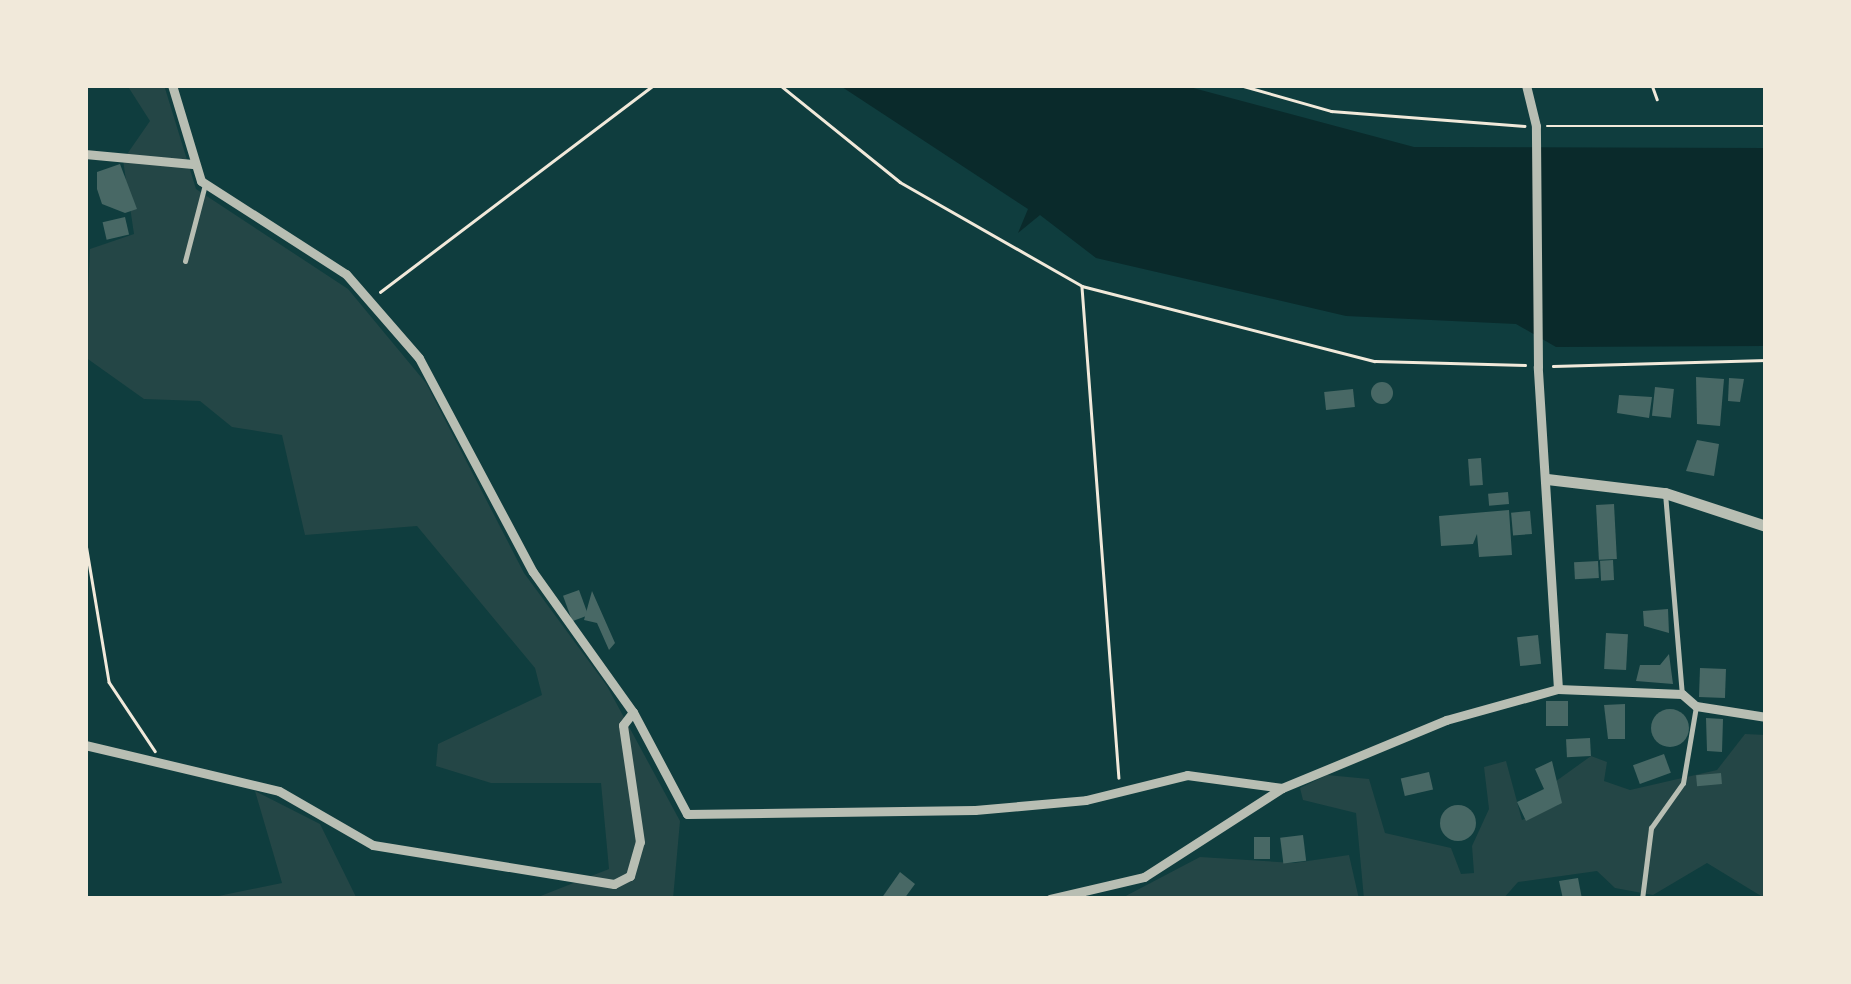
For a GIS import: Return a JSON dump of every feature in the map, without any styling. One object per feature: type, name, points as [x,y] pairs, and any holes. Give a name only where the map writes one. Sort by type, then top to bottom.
[{"type":"street","points":[[172,85],[193,164],[205,184],[372,299],[453,409],[533,572],[633,712],[675,802],[701,818],[931,814],[1120,792],[1187,775],[1282,788]]},
{"type":"street","points":[[1526,85],[1536,126],[1538,367],[1558,689]]},
{"type":"street","points":[[85,154],[193,164]]},
{"type":"street","points":[[1547,479],[1664,493],[1766,526]]},
{"type":"street","points":[[1050,899],[1144,877],[1282,788],[1446,720],[1558,689],[1682,694],[1696,706],[1766,717]]},
{"type":"street","points":[[85,745],[156,757],[279,791],[374,845],[614,884],[630,876],[639,852],[623,725],[633,712]]},
{"type":"lane","points":[[185,261],[205,184]]},
{"type":"lane","points":[[1664,493],[1682,694]]},
{"type":"lane","points":[[1642,899],[1651,828],[1683,783],[1696,706]]},
{"type":"path","points":[[372,299],[654,85]]},
{"type":"path","points":[[780,85],[900,182],[1082,286],[1375,361],[1538,367],[1766,360]]},
{"type":"path","points":[[1240,85],[1332,111],[1536,126],[1766,126]]},
{"type":"path","points":[[1652,85],[1657,99]]},
{"type":"path","points":[[1082,286],[1120,792]]},
{"type":"path","points":[[85,538],[109,682],[156,757]]},
{"type":"shaded area","points":[[127,85],[164,85],[196,189],[348,289],[426,383],[524,573],[607,686],[680,821],[673,899],[533,899],[609,869],[601,783],[491,783],[436,766],[438,744],[542,695],[535,668],[417,526],[305,535],[282,435],[232,427],[200,401],[144,399],[85,357],[90,249],[134,234],[123,160],[150,121]]},
{"type":"shaded area","points":[[839,85],[1182,85],[1414,147],[1766,148],[1766,346],[1556,347],[1516,324],[1346,316],[1096,258],[1040,215],[1018,233],[1028,209]]},
{"type":"shaded area","points":[[1745,734],[1766,735],[1766,899],[1707,863],[1653,895],[1615,888],[1597,871],[1518,882],[1503,899],[1364,899],[1356,813],[1303,800],[1300,788],[1327,775],[1369,779],[1385,833],[1451,848],[1461,874],[1474,873],[1472,846],[1489,809],[1484,767],[1506,761],[1522,820],[1558,805],[1552,784],[1591,756],[1607,762],[1604,781],[1630,790],[1717,770]]},
{"type":"shaded area","points":[[255,791],[320,824],[357,899],[204,899],[282,883]]},
{"type":"shaded area","points":[[1349,855],[1359,899],[1120,899],[1200,857],[1294,863]]},
{"type":"building","points":[[120,164],[137,209],[125,213],[102,204],[97,189],[97,172]]},
{"type":"building","points":[[125,217],[129,235],[107,240],[103,222]]},
{"type":"building","points":[[1696,377],[1724,379],[1720,426],[1697,424]]},
{"type":"building","points":[[1729,378],[1744,379],[1740,402],[1728,401]]},
{"type":"building","points":[[1382,382],[1390,385],[1390,401],[1382,404],[1374,401],[1371,393],[1374,385]]},
{"type":"building","points":[[1655,387],[1674,389],[1671,418],[1652,416]]},
{"type":"building","points":[[1353,389],[1355,407],[1326,410],[1324,392]]},
{"type":"building","points":[[1619,395],[1652,397],[1649,418],[1617,413]]},
{"type":"building","points":[[1697,440],[1719,444],[1714,476],[1686,471]]},
{"type":"building","points":[[1481,458],[1483,485],[1470,486],[1468,459]]},
{"type":"building","points":[[1508,492],[1509,504],[1489,506],[1488,494]]},
{"type":"building","points":[[1614,504],[1617,559],[1599,560],[1596,505]]},
{"type":"building","points":[[1509,510],[1512,555],[1479,557],[1477,534],[1473,544],[1441,546],[1439,516]]},
{"type":"building","points":[[1530,511],[1532,534],[1513,536],[1511,513]]},
{"type":"building","points":[[1613,560],[1614,580],[1601,581],[1600,561]]},
{"type":"building","points":[[1598,561],[1599,578],[1575,579],[1574,562]]},
{"type":"building","points":[[579,590],[588,615],[572,621],[563,596]]},
{"type":"building","points":[[592,591],[615,643],[609,650],[597,623],[584,620]]},
{"type":"building","points":[[1668,609],[1669,633],[1644,626],[1643,611]]},
{"type":"building","points":[[1606,633],[1628,634],[1626,670],[1604,669]]},
{"type":"building","points":[[1538,635],[1541,664],[1520,666],[1517,637]]},
{"type":"building","points":[[1669,654],[1673,684],[1636,681],[1640,665],[1660,665]]},
{"type":"building","points":[[1700,668],[1726,669],[1725,698],[1699,697]]},
{"type":"building","points":[[1546,701],[1568,701],[1568,726],[1546,726]]},
{"type":"building","points":[[1625,704],[1625,739],[1608,739],[1604,705]]},
{"type":"building","points":[[1670,709],[1683,715],[1689,728],[1683,741],[1670,747],[1657,741],[1651,728],[1657,715]]},
{"type":"building","points":[[1706,718],[1723,719],[1722,752],[1707,751]]},
{"type":"building","points":[[1590,738],[1591,756],[1567,757],[1566,739]]},
{"type":"building","points":[[1664,754],[1671,773],[1640,784],[1633,765]]},
{"type":"building","points":[[1552,761],[1562,803],[1526,821],[1517,802],[1544,789],[1535,769]]},
{"type":"building","points":[[1429,772],[1433,790],[1405,796],[1401,779]]},
{"type":"building","points":[[1721,773],[1722,784],[1697,786],[1696,775]]},
{"type":"building","points":[[1458,805],[1470,811],[1476,823],[1470,835],[1458,841],[1446,835],[1440,823],[1446,811]]},
{"type":"building","points":[[1303,835],[1306,861],[1283,864],[1280,838]]},
{"type":"building","points":[[1254,837],[1270,837],[1270,859],[1254,859]]},
{"type":"building","points":[[900,872],[915,884],[904,899],[881,899]]},
{"type":"building","points":[[1578,878],[1582,899],[1563,899],[1559,881]]}]
